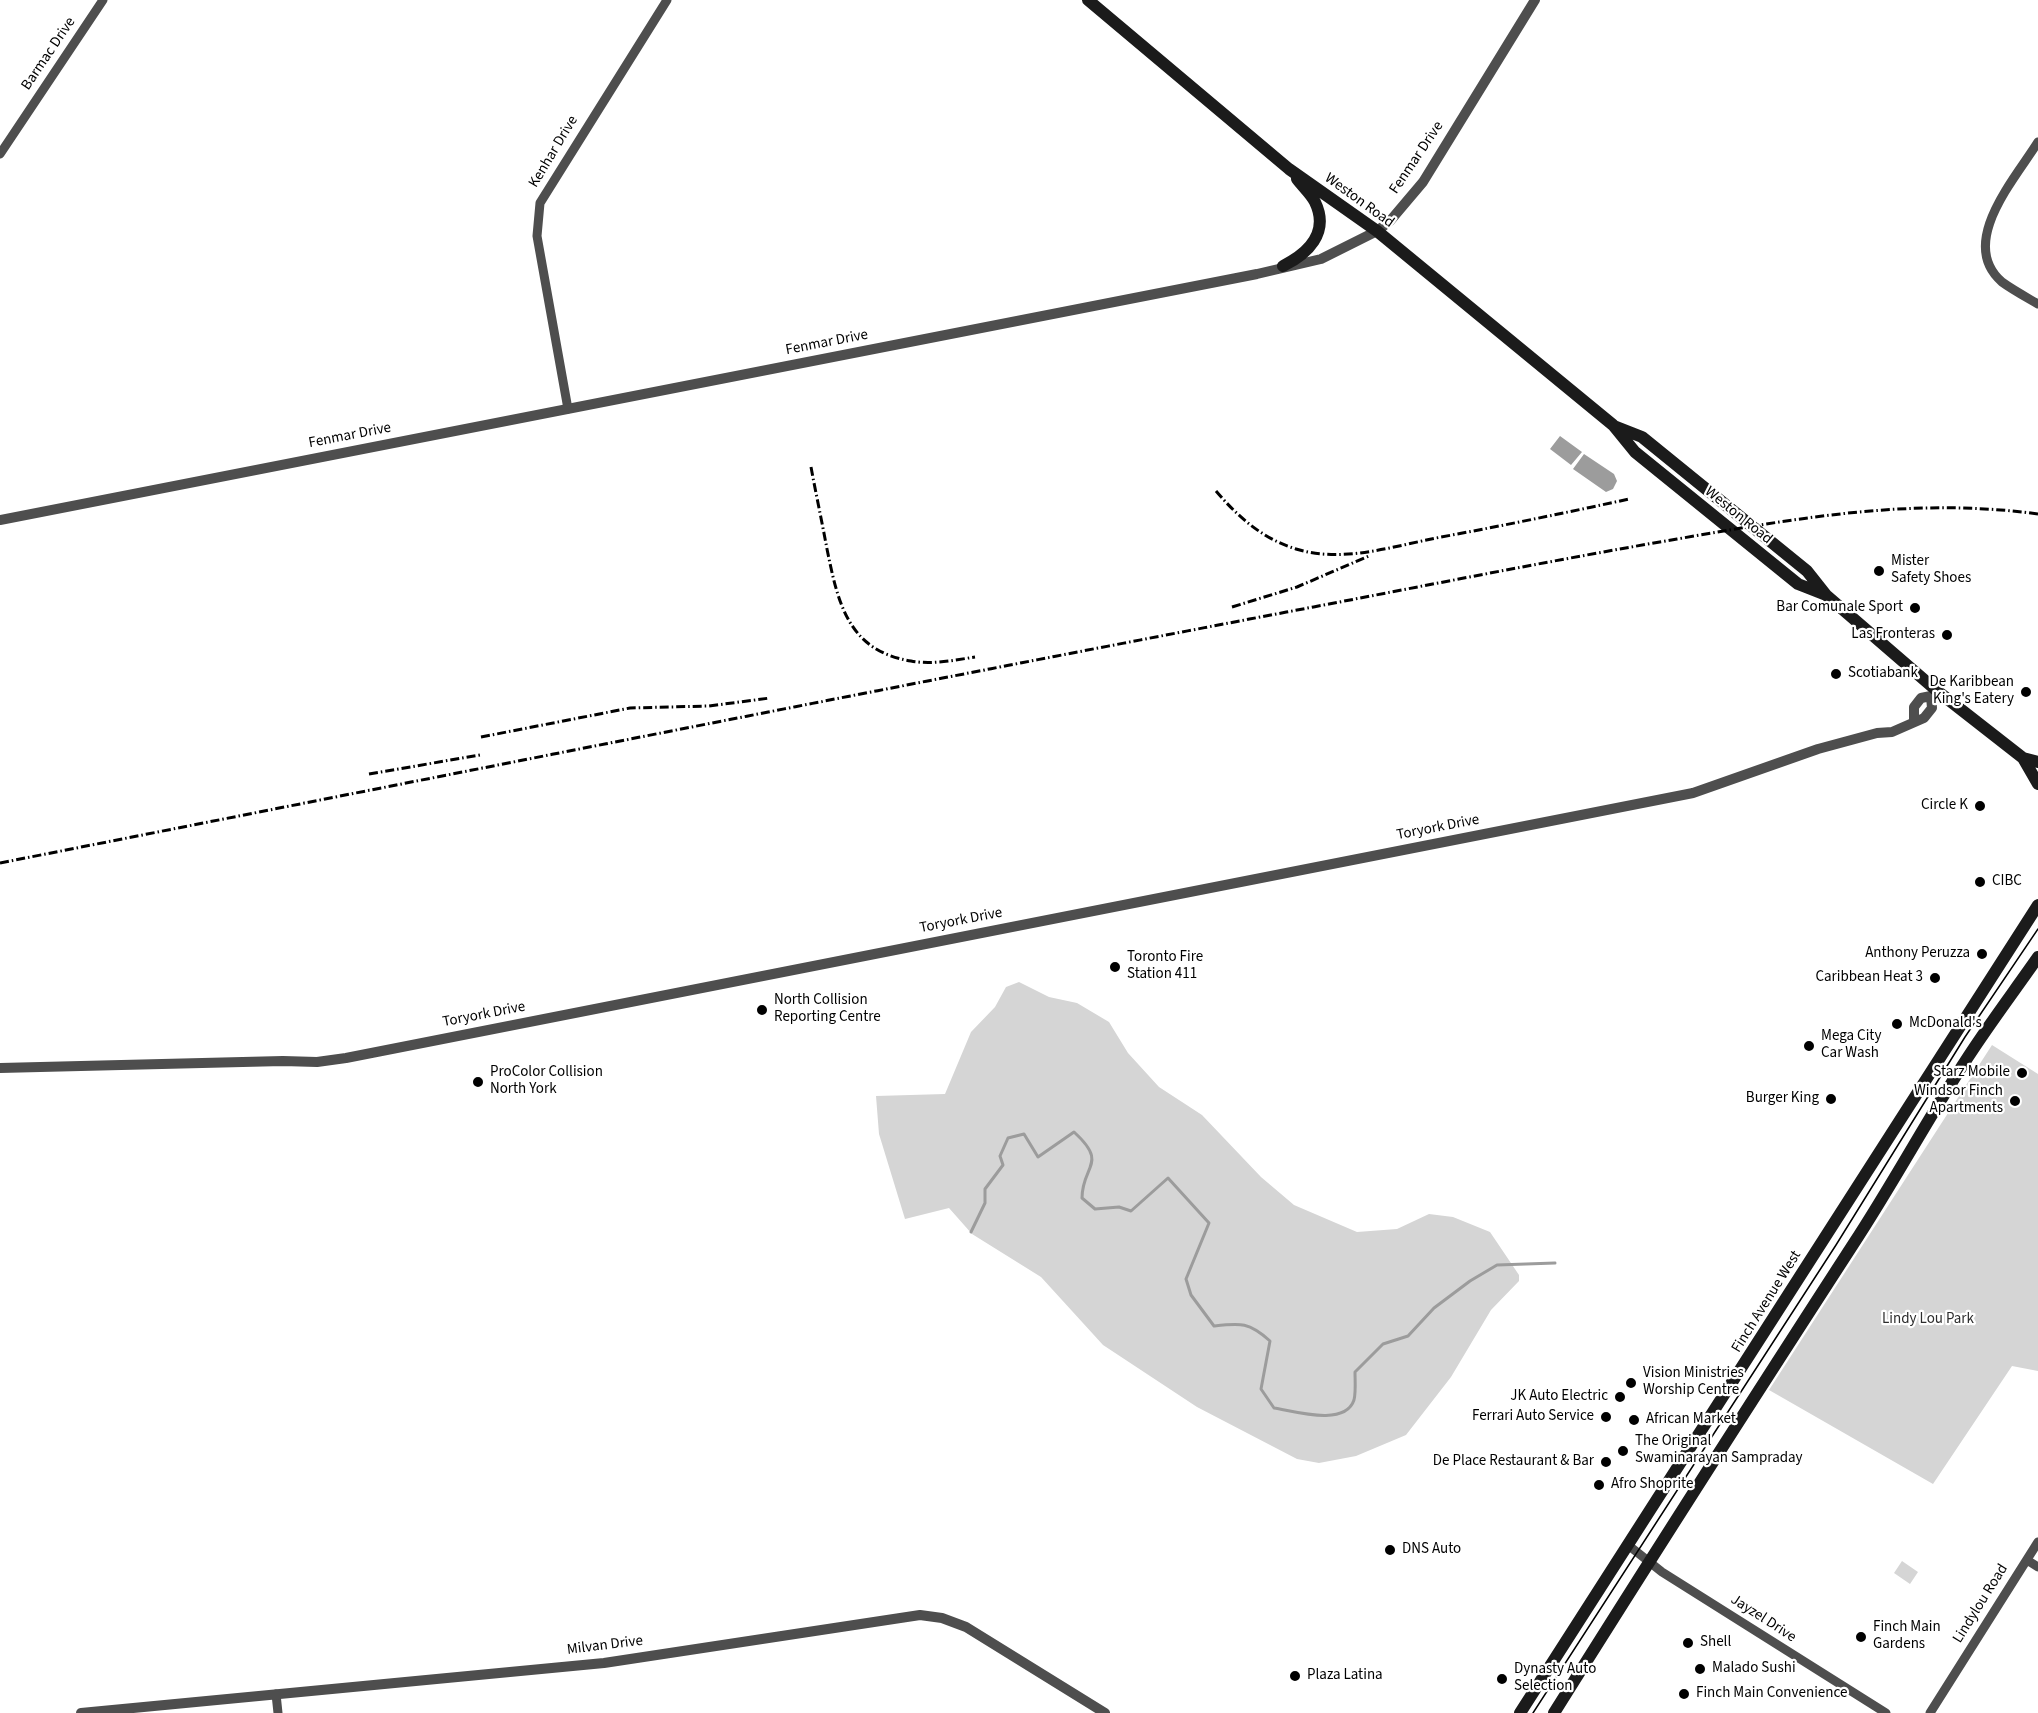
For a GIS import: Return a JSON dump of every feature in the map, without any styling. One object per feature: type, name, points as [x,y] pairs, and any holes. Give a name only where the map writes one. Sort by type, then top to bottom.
[{"type":"main road","name":"Weston Road","points":[[1088,0],[1289,169],[1377,231],[1613,425],[1642,438],[1807,571],[1826,595],[1934,693],[2023,758],[2038,762]]},
{"type":"main road","points":[[1283,266],[1311,249],[1318,220],[1315,201],[1289,169]]},
{"type":"main road","name":"Weston Road","points":[[2023,758],[2038,784]]},
{"type":"main road","name":"Finch Avenue West","points":[[1520,1713],[2038,905]]},
{"type":"main road","points":[[1554,1713],[1648,1563],[1686,1508],[1750,1400],[1854,1242],[1967,1059],[2038,957]]},
{"type":"street","name":"Barmac Drive","points":[[0,154],[103,0]]},
{"type":"street","name":"Kenhar Drive","points":[[568,409],[537,236],[540,203],[667,0]]},
{"type":"street","name":"Fenmar Drive","points":[[0,520],[1257,274],[1283,266],[1321,259],[1377,231],[1390,221],[1423,182],[1535,0]]},
{"type":"street","points":[[2038,142],[1989,221],[1984,241],[1988,262],[2001,281],[2038,304]]},
{"type":"street","name":"Toryork Drive","points":[[0,1068],[284,1060],[317,1062],[346,1058],[1693,793],[1818,748],[1877,733],[1892,732],[1914,721],[1914,707],[1921,698],[1934,693]]},
{"type":"street","name":"Lindylou Road","points":[[1930,1713],[2038,1542]]},
{"type":"street","name":"Jayzel Drive","points":[[1628,1545],[1648,1563],[1886,1713]]},
{"type":"street","points":[[2027,1560],[2038,1567]]},
{"type":"street","name":"Milvan Drive","points":[[81,1713],[604,1663],[920,1615],[942,1618],[966,1627],[1105,1713]]},
{"type":"street","points":[[276,1694],[278,1713]]},
{"type":"green space","points":[[1019,982],[1049,997],[1077,1003],[1109,1022],[1128,1053],[1159,1087],[1202,1115],[1261,1177],[1294,1205],[1357,1232],[1397,1229],[1429,1214],[1453,1217],[1490,1232],[1519,1275],[1519,1281],[1491,1310],[1451,1377],[1406,1435],[1356,1456],[1319,1463],[1297,1459],[1197,1407],[1103,1345],[1041,1277],[972,1234],[949,1208],[905,1219],[879,1134],[876,1096],[945,1094],[971,1032],[995,1007],[1006,987]]},
{"type":"green space","name":"Lindy Lou Park","points":[[1992,1045],[2038,1074],[2038,1371],[2012,1366],[1933,1484],[1769,1390]]},
{"type":"green space","points":[[1902,1561],[1918,1572],[1910,1584],[1894,1573]]},
{"type":"shaded area","points":[[1560,436],[1582,452],[1571,465],[1550,449]]},
{"type":"shaded area","points":[[1584,454],[1614,474],[1617,481],[1613,489],[1606,492],[1573,469]]},
{"type":"waterway","points":[[971,1232],[985,1203],[985,1189],[1003,1165],[1000,1156],[1008,1138],[1024,1134],[1038,1157],[1074,1132],[1090,1151],[1092,1158],[1082,1198],[1095,1209],[1119,1207],[1131,1211],[1168,1178],[1209,1223],[1186,1279],[1191,1295],[1214,1326],[1244,1325],[1256,1330],[1270,1341],[1261,1389],[1274,1408],[1318,1415],[1341,1413],[1349,1408],[1355,1397],[1355,1372],[1383,1344],[1408,1336],[1434,1308],[1470,1281],[1497,1265],[1555,1263]]},
{"type":"tram line","points":[[1533,1713],[1836,1245],[1965,1037],[2038,929]]},
{"type":"railway","points":[[811,467],[836,588],[850,622],[860,635],[873,647],[890,656],[911,661],[935,662],[975,657]]},
{"type":"railway","points":[[1216,491],[1233,510],[1262,533],[1296,549],[1331,554],[1384,549],[1629,499]]},
{"type":"railway","points":[[0,863],[996,668],[1722,531],[1812,517],[1901,509],[1992,509],[2038,514]]},
{"type":"railway","points":[[1232,607],[1297,587],[1369,556]]},
{"type":"railway","points":[[481,737],[630,708],[709,706],[770,698]]},
{"type":"railway","points":[[369,774],[480,755]]},
{"type":"place","name":"Mister Safety Shoes","points":[[1879,571]]},
{"type":"place","name":"Bar Comunale Sport","points":[[1915,608]]},
{"type":"place","name":"Las Fronteras","points":[[1947,635]]},
{"type":"place","name":"Scotiabank","points":[[1836,674]]},
{"type":"place","name":"De Karibbean King's Eatery","points":[[2026,692]]},
{"type":"place","name":"Circle K","points":[[1980,806]]},
{"type":"place","name":"CIBC","points":[[1980,882]]},
{"type":"place","name":"Anthony Peruzza","points":[[1982,954]]},
{"type":"place","name":"Toronto Fire Station 411","points":[[1115,967]]},
{"type":"place","name":"Caribbean Heat 3","points":[[1935,978]]},
{"type":"place","name":"North Collision Reporting Centre","points":[[762,1010]]},
{"type":"place","name":"McDonald's","points":[[1897,1024]]},
{"type":"place","name":"Mega City Car Wash","points":[[1809,1046]]},
{"type":"place","name":"Starz Mobile","points":[[2022,1073]]},
{"type":"place","name":"ProColor Collision North York","points":[[478,1082]]},
{"type":"place","name":"Burger King","points":[[1831,1099]]},
{"type":"place","name":"Windsor Finch Apartments","points":[[2015,1101]]},
{"type":"place","name":"Vision Ministries Worship Centre","points":[[1631,1383]]},
{"type":"place","name":"JK Auto Electric","points":[[1620,1397]]},
{"type":"place","name":"Ferrari Auto Service","points":[[1606,1417]]},
{"type":"place","name":"African Market","points":[[1634,1420]]},
{"type":"place","name":"The Original Swaminarayan Sampraday","points":[[1623,1451]]},
{"type":"place","name":"De Place Restaurant & Bar","points":[[1606,1462]]},
{"type":"place","name":"Afro Shoprite","points":[[1599,1485]]},
{"type":"place","name":"DNS Auto","points":[[1390,1550]]},
{"type":"place","name":"Finch Main Gardens","points":[[1861,1637]]},
{"type":"place","name":"Shell","points":[[1688,1643]]},
{"type":"place","name":"Malado Sushi","points":[[1700,1669]]},
{"type":"place","name":"Plaza Latina","points":[[1295,1676]]},
{"type":"place","name":"Dynasty Auto Selection","points":[[1502,1679]]},
{"type":"place","name":"Finch Main Convenience","points":[[1684,1694]]}]
